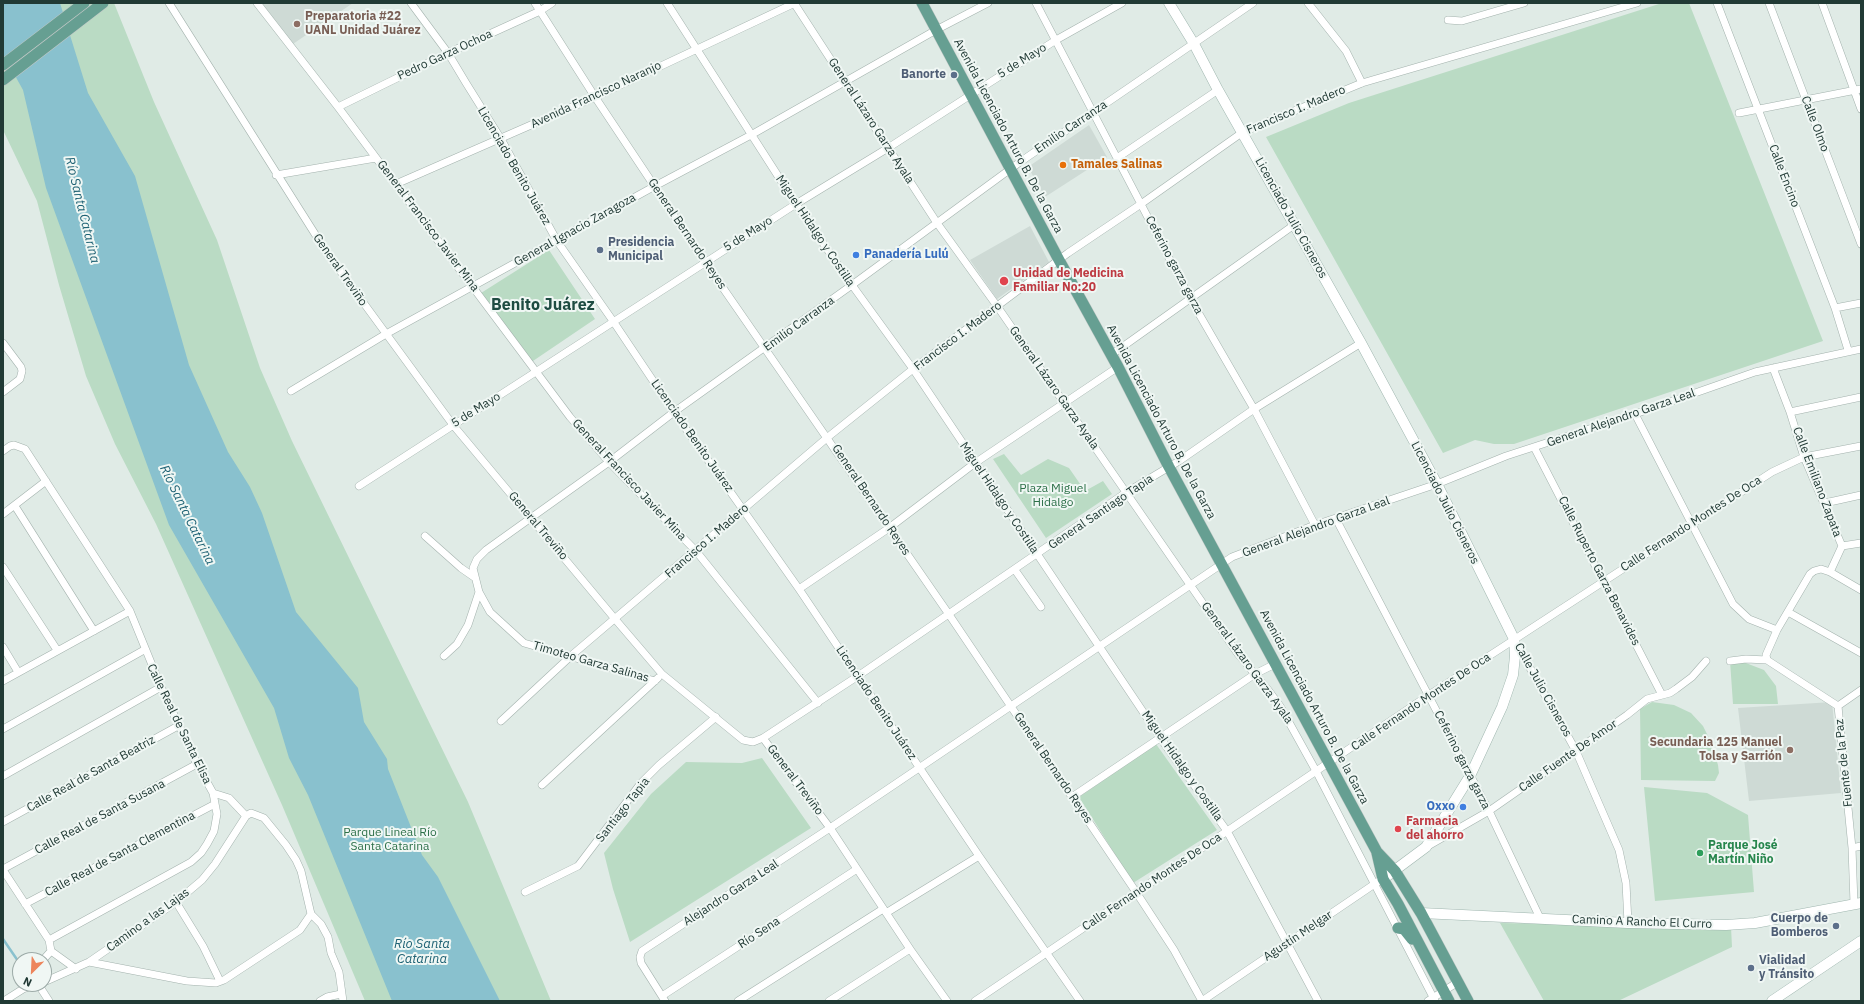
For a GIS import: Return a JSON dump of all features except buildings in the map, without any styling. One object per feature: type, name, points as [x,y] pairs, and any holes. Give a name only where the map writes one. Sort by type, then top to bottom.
[{"type":"main road","points":[[3,65],[84,3]]},
{"type":"main road","points":[[3,80],[103,3]]},
{"type":"main road","name":"Avenida Licenciado Arturo B. De la Garza","points":[[922,3],[1010,169],[1118,367],[1169,468],[1222,563],[1377,852],[1395,871],[1421,913],[1468,1001]]},
{"type":"main road","name":"Avenida Licenciado Arturo B. De la Garza","points":[[1377,852],[1379,881],[1398,904],[1448,1001]]},
{"type":"main road","points":[[1398,928],[1404,929],[1419,950],[1424,952]]},
{"type":"street","name":"General Francisco Javier Mina","points":[[257,3],[338,107],[570,417],[609,462],[696,551],[818,703]]},
{"type":"street","name":"Licenciado Benito Juárez","points":[[411,3],[448,53],[501,139],[557,241],[614,321],[674,412],[799,589],[979,856],[1080,1001]]},
{"type":"street","name":"General Bernardo Reyes","points":[[535,3],[595,97],[705,262],[828,437],[1136,892],[1174,950],[1202,1001]]},
{"type":"street","name":"Pedro Garza Ochoa","points":[[338,107],[448,53],[540,11],[552,3]]},
{"type":"street","name":"Miguel Hidalgo y Costilla","points":[[666,3],[796,204],[852,286],[913,369],[975,463],[1227,831],[1318,1001]]},
{"type":"street","name":"Avenida Francisco Naranjo","points":[[396,184],[595,97],[794,3]]},
{"type":"street","name":"General Lázaro Garza Ayala","points":[[794,3],[937,222],[1127,492],[1238,654],[1256,674],[1280,706],[1379,881],[1398,928],[1432,1000]]},
{"type":"street","name":"General Ignacio Zaragoza","points":[[291,391],[386,334],[655,186],[751,136],[936,30],[988,3]]},
{"type":"street","name":"Ceferino garza garza","points":[[1036,3],[1191,300],[1254,409],[1315,525]]},
{"type":"street","name":"5 de Mayo","points":[[359,486],[796,204],[888,148],[1056,40],[1122,3]]},
{"type":"street","name":"Licenciado Julio Cisneros","points":[[1169,3],[1194,44],[1218,90],[1361,343],[1437,484],[1514,639],[1515,656],[1513,675],[1502,707],[1470,776],[1426,847],[1395,871]]},
{"type":"street","name":"Emilio Carranza","points":[[479,592],[474,577],[473,568],[477,559],[486,550],[530,517],[609,462],[674,412],[852,286],[1010,169],[1253,3]]},
{"type":"street","points":[[1308,3],[1346,51],[1362,83]]},
{"type":"street","points":[[1448,20],[1462,21],[1524,3]]},
{"type":"street","name":"Francisco I. Madero","points":[[501,721],[572,655],[696,551],[742,509],[828,437],[913,369],[1059,260],[1243,132],[1362,83],[1637,3]]},
{"type":"street","name":"Calle Encino","points":[[1717,3],[1835,308],[1848,350]]},
{"type":"street","name":"Calle Olmo","points":[[1769,3],[1861,244]]},
{"type":"street","points":[[1822,3],[1858,90],[1861,109]]},
{"type":"street","name":"General Treviño","points":[[169,4],[276,175],[327,253],[453,425],[614,619],[662,674],[743,740],[753,742],[763,738],[830,828],[910,949],[947,1001]]},
{"type":"street","points":[[1117,158],[1218,90]]},
{"type":"street","points":[[1739,113],[1858,90]]},
{"type":"street","points":[[276,175],[376,158]]},
{"type":"street","points":[[1111,356],[1294,225]]},
{"type":"street","points":[[1835,308],[1861,304]]},
{"type":"street","name":"General Santiago Tapia","points":[[763,738],[858,676],[948,613],[1038,555],[1127,492],[1169,468],[1254,409],[1361,343]]},
{"type":"street","points":[[3,344],[21,367],[22,371],[20,379],[3,392]]},
{"type":"street","name":"General Alejandro Garza Leal","points":[[830,828],[1012,707],[1190,584],[1232,557],[1315,525],[1437,484],[1506,456],[1635,414],[1755,372],[1848,350],[1861,349]]},
{"type":"street","points":[[799,589],[889,528],[975,463],[1118,367]]},
{"type":"street","name":"Calle Emiliano Zapata","points":[[1773,368],[1790,412],[1804,457],[1826,503],[1842,546],[1830,572]]},
{"type":"street","points":[[1790,412],[1861,397]]},
{"type":"street","points":[[1635,414],[1737,610],[1748,619],[1777,630]]},
{"type":"street","name":"Calle Real de Santa Elisa","points":[[3,451],[14,445],[25,449],[130,611],[144,650],[160,687],[178,726],[213,793],[217,814],[214,831],[201,853],[191,862],[49,940]]},
{"type":"street","name":"Calle Fernando Montes De Oca","points":[[975,1001],[1045,952],[1330,763],[1429,695],[1781,466],[1804,457],[1861,446]]},
{"type":"street","name":"Calle Ruperto Garza Benavides","points":[[1534,447],[1604,580],[1662,695]]},
{"type":"street","points":[[3,514],[46,481]]},
{"type":"street","points":[[1826,503],[1861,495]]},
{"type":"street","points":[[15,506],[94,631]]},
{"type":"street","name":"Ceferino garza garza","points":[[1336,519],[1489,811],[1540,918]]},
{"type":"street","points":[[425,536],[461,568],[474,577]]},
{"type":"street","points":[[1842,546],[1861,543]]},
{"type":"street","points":[[3,567],[57,650]]},
{"type":"street","points":[[1730,661],[1746,659],[1767,660],[1766,655],[1777,630],[1810,574],[1819,569],[1830,572],[1861,590]]},
{"type":"street","points":[[1015,570],[1041,607]]},
{"type":"street","points":[[444,656],[464,635],[479,592]]},
{"type":"street","name":"Timoteo Garza Salinas","points":[[479,592],[490,612],[524,643],[572,655],[655,681]]},
{"type":"street","points":[[3,681],[130,611]]},
{"type":"street","points":[[1788,612],[1861,653]]},
{"type":"street","name":"Calle Julio Cisneros","points":[[1514,639],[1576,751],[1619,850],[1626,883],[1628,923]]},
{"type":"street","points":[[3,647],[18,672]]},
{"type":"street","points":[[3,729],[144,650]]},
{"type":"street","name":"Fuente de la Paz","points":[[1767,660],[1838,706],[1858,903]]},
{"type":"street","name":"Calle Fuente De Amor","points":[[1426,847],[1489,811],[1576,751],[1647,699],[1670,693],[1692,677],[1706,661]]},
{"type":"street","points":[[1072,797],[1161,736],[1256,674],[1275,664]]},
{"type":"street","points":[[542,785],[662,674]]},
{"type":"street","points":[[3,776],[160,687]]},
{"type":"street","points":[[1838,706],[1861,690]]},
{"type":"street","name":"Santiago Tapia","points":[[524,892],[578,866],[641,783],[658,765],[716,717]]},
{"type":"street","name":"Calle Real de Santa Beatriz","points":[[3,822],[178,726]]},
{"type":"street","name":"Calle Real de Santa Susana","points":[[3,869],[197,764]]},
{"type":"street","points":[[213,793],[229,798],[246,816],[251,813],[264,818],[286,845],[301,871],[312,914],[321,924],[328,937],[331,953],[339,972],[342,998],[327,996],[320,1001]]},
{"type":"street","name":"Calle Real de Santa Clementina","points":[[25,904],[215,804]]},
{"type":"street","name":"Camino a las Lajas","points":[[52,978],[89,962],[176,902],[202,880],[216,864],[246,816]]},
{"type":"street","name":"Alejandro Garza Leal","points":[[663,998],[641,962],[642,951],[830,828]]},
{"type":"street","points":[[1852,848],[1861,846]]},
{"type":"street","points":[[738,1001],[885,911],[979,856]]},
{"type":"street","points":[[3,869],[49,940],[51,951],[76,968]]},
{"type":"street","name":"Río Sena","points":[[663,998],[857,869]]},
{"type":"street","name":"Agustín Melgar","points":[[1202,1001],[1395,871]]},
{"type":"street","points":[[176,902],[203,946],[220,981]]},
{"type":"street","name":"Camino A Rancho El Curro","points":[[1421,913],[1628,923],[1726,925],[1755,923],[1858,903]]},
{"type":"street","points":[[89,962],[187,982],[206,983],[220,981],[300,930],[312,914]]},
{"type":"street","points":[[1772,1001],[1861,941]]},
{"type":"street","points":[[829,1001],[910,949]]},
{"type":"street","points":[[1432,1000],[1458,982]]},
{"type":"street","points":[[4,1001],[18,992]]},
{"type":"street","points":[[43,992],[49,1001]]},
{"type":"shaded area","name":"Preparatoria #22 UANL Unidad Juárez","points":[[257,3],[353,3],[290,46]]},
{"type":"shaded area","points":[[1089,125],[1107,157],[1045,197],[1028,167]]},
{"type":"shaded area","name":"Unidad de Medicina Familiar No:20","points":[[1030,226],[1049,262],[997,299],[970,260]]},
{"type":"shaded area","name":"Secundaria 125 Manuel Tolsa y Sarrión","points":[[1832,702],[1841,793],[1749,801],[1738,708]]},
{"type":"green space","name":"Parque Lineal Río Santa Catarina","points":[[3,3],[114,3],[154,102],[217,240],[260,368],[292,441],[468,802],[551,1001],[365,1001],[282,805],[156,524],[115,444],[86,376],[59,285],[37,201],[3,130]]},
{"type":"green space","points":[[1662,3],[1689,3],[1823,341],[1514,444],[1494,444],[1475,440],[1443,453],[1266,137],[1349,103]]},
{"type":"green space","points":[[549,250],[595,319],[530,363],[481,293]]},
{"type":"green space","name":"Plaza Miguel Hidalgo","points":[[1004,454],[1021,475],[1048,459],[1069,468],[1085,491],[1103,481],[1112,494],[1046,538],[993,459]]},
{"type":"green space","points":[[1738,660],[1764,670],[1776,686],[1778,704],[1733,704],[1730,661]]},
{"type":"green space","points":[[1652,702],[1674,705],[1691,713],[1703,726],[1710,740],[1718,765],[1719,773],[1715,781],[1641,780],[1640,709]]},
{"type":"green space","points":[[1156,744],[1217,830],[1133,883],[1079,797]]},
{"type":"green space","points":[[762,758],[811,828],[630,942],[613,889],[604,853],[651,794],[686,762],[742,763]]},
{"type":"green space","name":"Parque José Martín Niño","points":[[1644,787],[1707,793],[1748,815],[1754,892],[1655,901]]},
{"type":"green space","points":[[1500,923],[1731,927],[1732,947],[1618,1001],[1544,1001]]},
{"type":"water","name":"Río Santa Catarina","points":[[3,3],[60,3],[88,93],[135,176],[189,365],[228,452],[250,487],[262,513],[296,612],[358,688],[364,722],[387,759],[388,769],[422,855],[438,877],[500,1001],[392,1001],[308,795],[289,758],[274,708],[169,525],[46,188],[23,90],[3,54]]},
{"type":"waterway","points":[[3,939],[12,952]]},
{"type":"place","name":"Preparatoria #22 UANL Unidad Juárez","points":[[297,24]]},
{"type":"place","name":"Banorte","points":[[954,75]]},
{"type":"place","name":"Tamales Salinas","points":[[1063,165]]},
{"type":"place","name":"Presidencia Municipal","points":[[600,250]]},
{"type":"place","name":"Panadería Lulú","points":[[856,255]]},
{"type":"place","name":"Unidad de Medicina Familiar No:20","points":[[1004,281]]},
{"type":"place","name":"Secundaria 125 Manuel Tolsa y Sarrión","points":[[1790,750]]},
{"type":"place","name":"Oxxo","points":[[1463,807]]},
{"type":"place","name":"Farmacia del ahorro","points":[[1398,829]]},
{"type":"place","name":"Parque José Martín Niño","points":[[1700,853]]},
{"type":"place","name":"Cuerpo de Bomberos","points":[[1836,926]]},
{"type":"place","name":"Vialidad y Tránsito","points":[[1751,968]]},
{"type":"district","name":"Benito Juárez","points":[[543,305]]}]
